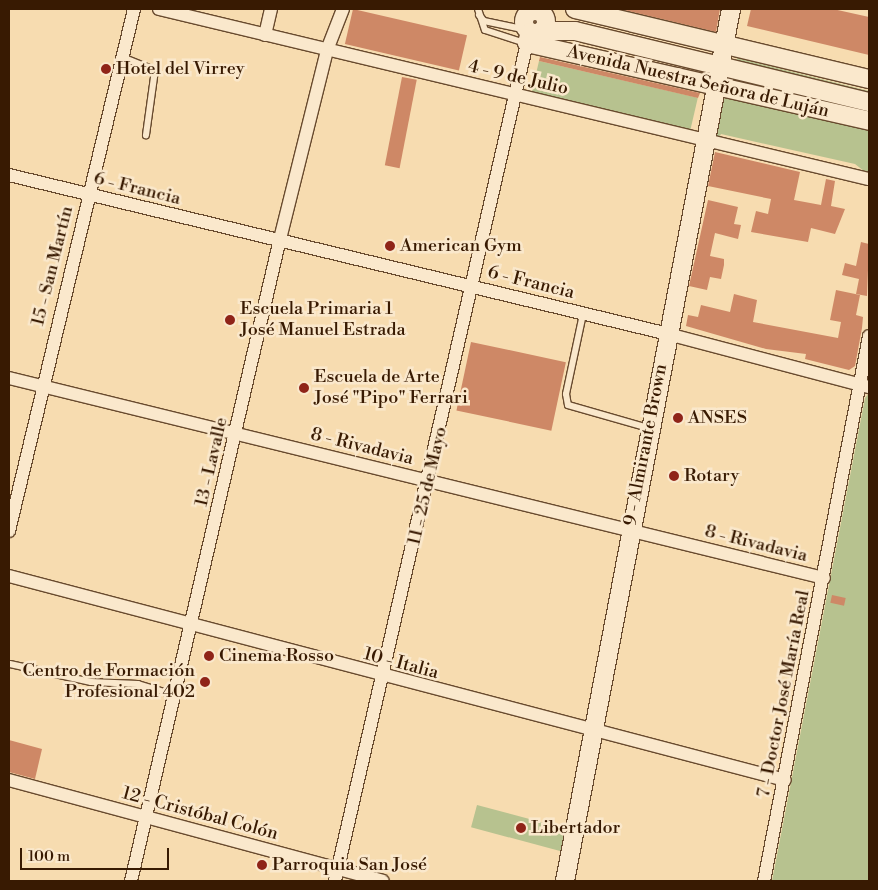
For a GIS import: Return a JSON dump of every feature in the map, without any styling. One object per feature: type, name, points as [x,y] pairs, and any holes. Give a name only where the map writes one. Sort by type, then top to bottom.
[{"type":"street","name":"15 - San Martín","points":[[9,532],[41,386],[134,9]]},
{"type":"street","name":"4 - 9 de Julio","points":[[159,9],[515,96],[869,179]]},
{"type":"street","points":[[265,35],[271,9]]},
{"type":"street","name":"13 - Lavalle","points":[[131,881],[237,434],[279,243],[327,50],[343,9]]},
{"type":"street","points":[[575,9],[724,42],[869,79]]},
{"type":"street","name":"9 - Almirante Brown","points":[[565,881],[703,140],[731,9]]},
{"type":"street","name":"Avenida Nuestra Señora de Luján","points":[[533,21],[869,102]]},
{"type":"street","name":"Avenida Nuestra Señora de Luján","points":[[533,21],[715,86],[869,121]]},
{"type":"street","name":"11 - 25 de Mayo","points":[[336,875],[430,482],[533,21]]},
{"type":"street","name":"6 - Francia","points":[[9,175],[279,243],[474,287],[668,334],[865,386]]},
{"type":"street","name":"7 - Doctor José María Real","points":[[764,881],[824,578],[865,386],[869,336]]},
{"type":"street","name":"8 - Rivadavia","points":[[9,378],[824,578]]},
{"type":"street","name":"10 - Italia","points":[[9,576],[383,678],[785,780]]},
{"type":"street","name":"12 - Cristóbal Colón","points":[[9,780],[146,817],[336,875],[383,881]]},
{"type":"lane","points":[[478,9],[484,21],[533,21]]},
{"type":"lane","points":[[478,9],[484,30],[533,21]]},
{"type":"lane","points":[[122,57],[155,70],[146,135]]},
{"type":"lane","points":[[583,314],[566,394],[568,405],[649,428]]},
{"type":"lane","points":[[10,664],[90,682],[121,681],[175,695]]},
{"type":"green space","points":[[737,58],[869,91],[868,94],[736,61]]},
{"type":"green space","points":[[539,61],[698,98],[690,132],[531,95]]},
{"type":"green space","points":[[727,98],[869,128],[869,175],[855,164],[721,134],[718,140],[713,139],[722,99]]},
{"type":"green space","points":[[869,393],[869,881],[772,881],[865,398]]},
{"type":"green space","name":"Libertador","points":[[477,805],[569,830],[563,852],[471,827]]},
{"type":"building","points":[[353,9],[467,35],[459,70],[345,44]]},
{"type":"building","points":[[624,9],[720,9],[716,32],[624,10]]},
{"type":"building","points":[[751,9],[833,9],[869,17],[869,55],[747,26]]},
{"type":"building","points":[[540,57],[700,93],[698,98],[539,61]]},
{"type":"building","points":[[402,77],[417,80],[400,168],[385,165]]},
{"type":"building","points":[[715,152],[800,172],[794,200],[821,205],[826,179],[835,181],[831,206],[845,209],[835,234],[811,228],[808,242],[751,232],[756,211],[768,214],[771,199],[708,186]]},
{"type":"building","points":[[708,200],[738,207],[734,224],[741,225],[738,239],[715,233],[710,256],[724,259],[724,265],[721,279],[710,277],[707,290],[689,286]]},
{"type":"building","points":[[861,242],[869,244],[867,296],[856,294],[859,279],[842,275],[845,263],[856,266]]},
{"type":"building","points":[[836,290],[860,295],[856,315],[863,317],[862,328],[855,366],[849,370],[805,359],[806,354],[766,349],[686,326],[688,315],[698,317],[701,305],[730,312],[734,294],[757,300],[753,322],[838,338],[841,322],[830,320]]},
{"type":"building","points":[[471,342],[566,362],[551,431],[456,410]]},
{"type":"building","points":[[832,595],[846,598],[844,606],[830,603]]},
{"type":"building","points":[[9,740],[42,749],[35,779],[9,772]]},
{"type":"place","name":"Hotel del Virrey","points":[[106,69]]},
{"type":"place","name":"American Gym","points":[[390,246]]},
{"type":"place","name":"Escuela Primaria 1 José Manuel Estrada","points":[[230,320]]},
{"type":"place","name":"Escuela de Arte José \"Pipo\" Ferrari","points":[[304,388]]},
{"type":"place","name":"ANSES","points":[[678,418]]},
{"type":"place","name":"Rotary","points":[[674,476]]},
{"type":"place","name":"Cinema Rosso","points":[[209,656]]},
{"type":"place","name":"Centro de Formación Profesional 402","points":[[205,682]]},
{"type":"place","name":"Libertador","points":[[521,828]]},
{"type":"place","name":"Parroquia San José","points":[[262,865]]}]
